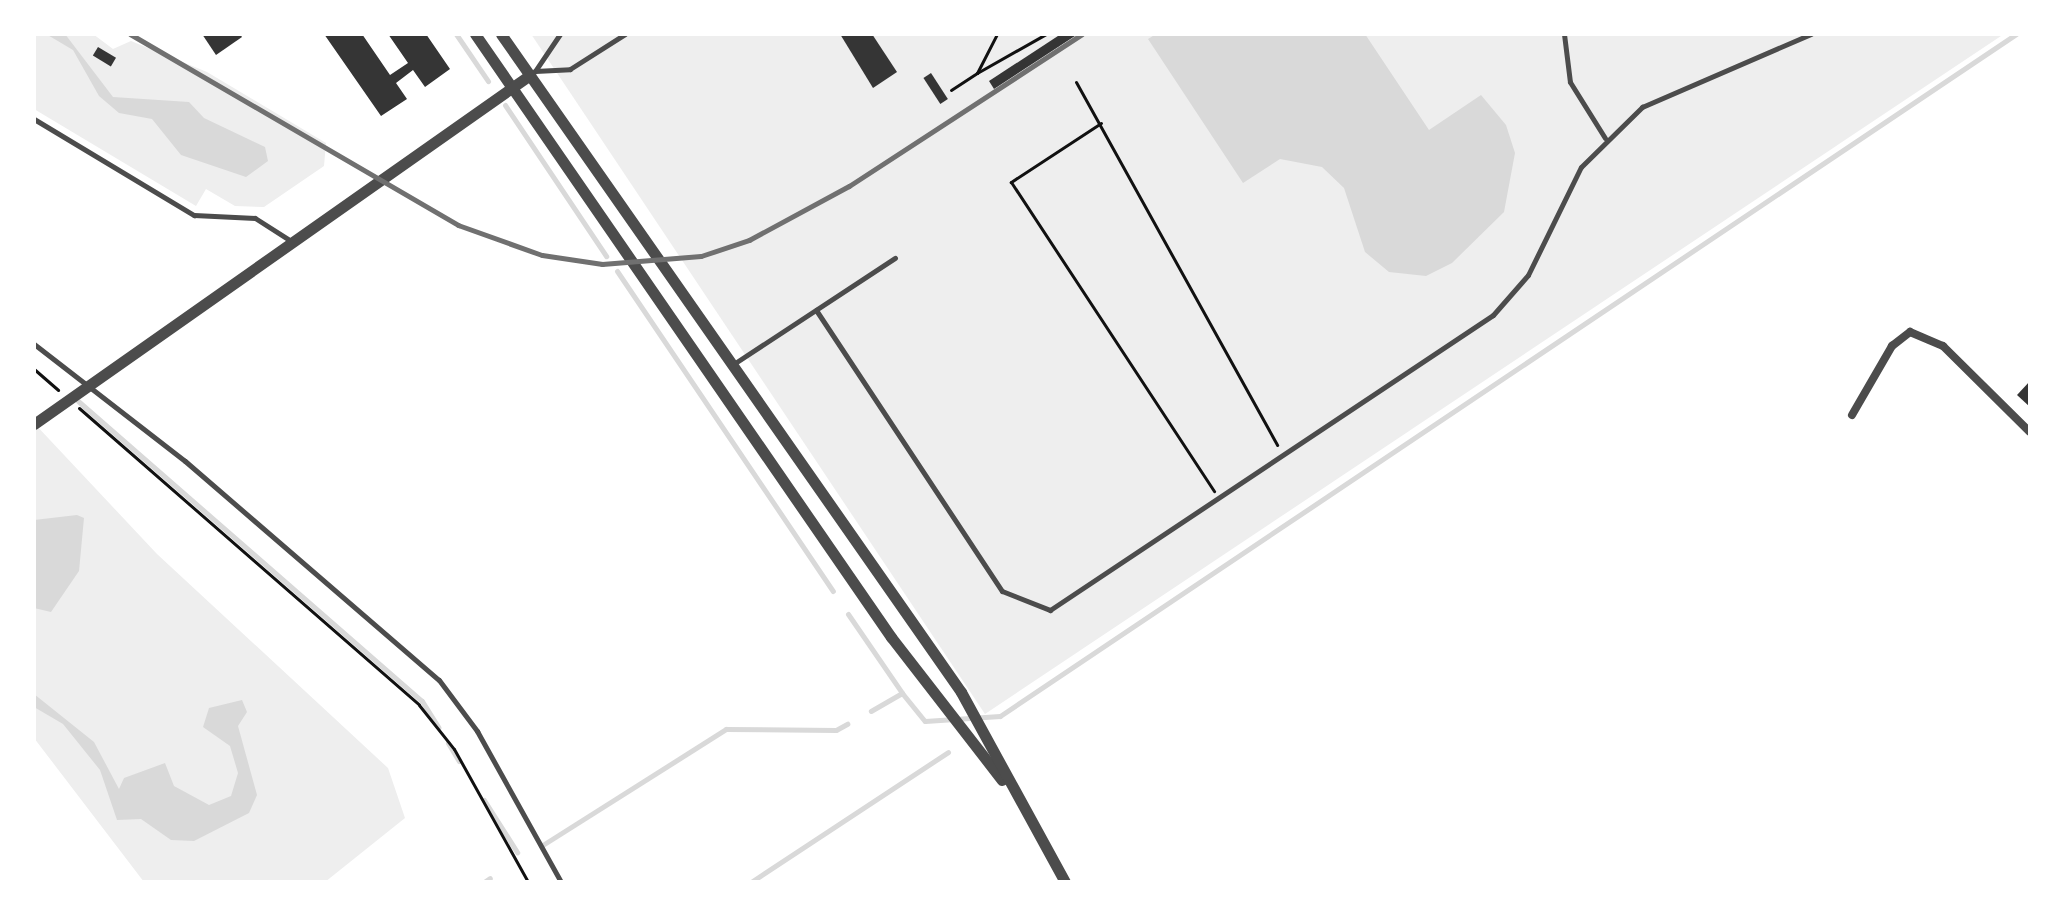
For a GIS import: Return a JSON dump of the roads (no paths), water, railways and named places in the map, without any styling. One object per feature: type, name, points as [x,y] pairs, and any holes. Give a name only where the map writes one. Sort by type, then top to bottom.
[{"type":"street","points":[[475,34],[891,637],[1017,799]]},
{"type":"street","points":[[501,34],[532,73],[730,366],[961,692],[1065,882]]},
{"type":"street","points":[[38,421],[532,73]]},
{"type":"street","points":[[1852,415],[1892,346],[1910,332],[1943,346],[2030,432]]},
{"type":"lane","points":[[532,73],[560,34]]},
{"type":"lane","points":[[532,73],[570,69],[625,34]]},
{"type":"lane","points":[[1564,34],[1570,82],[1605,138]]},
{"type":"lane","points":[[816,310],[986,571],[1017,603],[1063,605],[1463,339],[1515,295],[1567,191],[1605,138],[1667,94],[1811,34]]},
{"type":"lane","points":[[34,119],[194,215],[255,218],[292,242]]},
{"type":"lane","points":[[730,366],[895,258]]},
{"type":"lane","points":[[34,344],[185,461],[439,680],[477,731],[561,882]]},
{"type":"waterway","points":[[456,34],[488,81]]},
{"type":"waterway","points":[[902,693],[925,721],[1000,716],[2016,34]]},
{"type":"waterway","points":[[505,105],[606,256]]},
{"type":"waterway","points":[[617,271],[833,591]]},
{"type":"waterway","points":[[78,401],[422,701],[438,727]]},
{"type":"waterway","points":[[848,614],[902,693],[871,711]]},
{"type":"waterway","points":[[541,846],[726,729],[836,730],[847,724]]},
{"type":"waterway","points":[[448,743],[459,761]]},
{"type":"waterway","points":[[751,882],[948,752]]},
{"type":"waterway","points":[[484,800],[517,852]]},
{"type":"waterway","points":[[484,882],[490,878]]},
{"type":"railway","points":[[130,34],[458,225],[542,255],[602,264],[701,256],[749,240],[849,186],[1082,34]]}]
